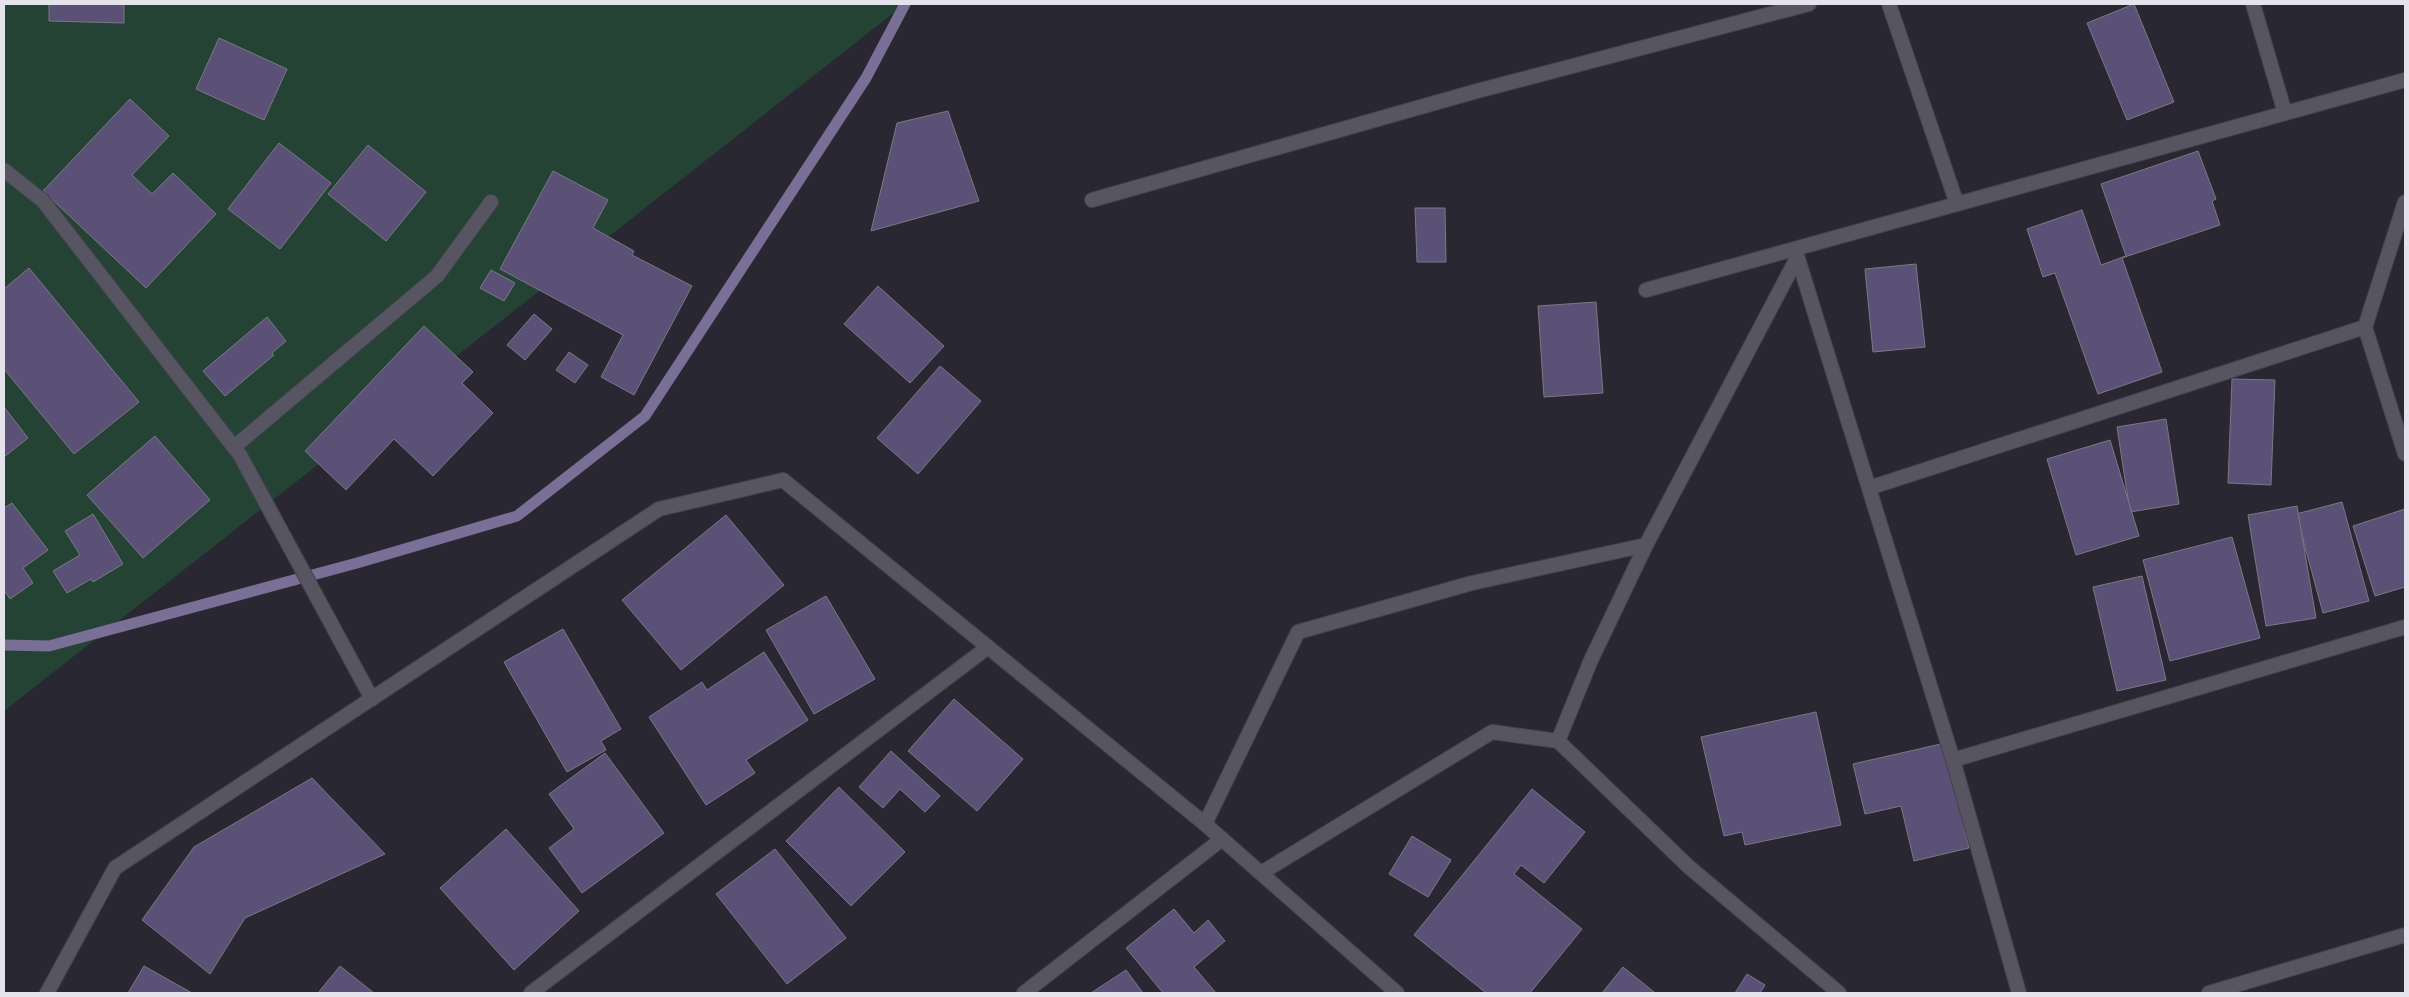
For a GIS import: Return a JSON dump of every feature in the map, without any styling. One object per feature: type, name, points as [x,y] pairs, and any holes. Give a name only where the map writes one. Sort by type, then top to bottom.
[{"type":"street","points":[[1092,200],[1477,91],[1809,4]]},
{"type":"street","points":[[1889,4],[1956,204]]},
{"type":"street","points":[[2253,4],[2285,113]]},
{"type":"street","points":[[1646,290],[1796,254],[1956,204],[2405,80]]},
{"type":"street","points":[[4,170],[42,201],[234,447],[372,699]]},
{"type":"street","points":[[234,447],[437,276],[491,202]]},
{"type":"street","points":[[2405,202],[2365,327],[2405,454]]},
{"type":"street","points":[[1796,254],[1953,760],[2019,993]]},
{"type":"street","points":[[1558,741],[1590,660],[1646,545],[1796,254]]},
{"type":"street","points":[[1869,488],[2365,327]]},
{"type":"street","points":[[47,993],[115,868],[659,510],[783,480],[1222,838],[1397,993]]},
{"type":"street","points":[[1205,824],[1298,632],[1472,583],[1646,545]]},
{"type":"street","points":[[1953,760],[2405,627]]},
{"type":"street","points":[[531,993],[988,647]]},
{"type":"street","points":[[1261,873],[1492,732],[1558,741],[1689,867],[1839,993]]},
{"type":"street","points":[[1024,993],[1222,838]]},
{"type":"street","points":[[2209,993],[2405,935]]},
{"type":"green space","points":[[4,4],[905,4],[4,711]]},
{"type":"building","points":[[49,4],[124,4],[124,23],[49,21]]},
{"type":"building","points":[[2134,4],[2174,102],[2127,120],[2087,23]]},
{"type":"building","points":[[219,38],[287,69],[264,120],[196,89]]},
{"type":"building","points":[[130,99],[169,136],[132,175],[152,194],[173,173],[216,214],[146,288],[43,191]]},
{"type":"building","points":[[948,111],[979,201],[871,231],[897,123]]},
{"type":"building","points":[[279,143],[331,183],[280,249],[228,209]]},
{"type":"building","points":[[368,145],[426,192],[386,241],[328,194]]},
{"type":"building","points":[[2198,151],[2216,199],[2212,201],[2220,225],[2122,258],[2162,372],[2098,394],[2055,273],[2043,277],[2027,229],[2082,210],[2101,265],[2126,256],[2101,184]]},
{"type":"building","points":[[553,171],[608,200],[593,228],[634,251],[632,255],[692,286],[634,395],[601,377],[623,335],[500,269]]},
{"type":"building","points":[[1415,208],[1445,208],[1446,262],[1417,262]]},
{"type":"building","points":[[1916,264],[1925,347],[1873,352],[1865,269]]},
{"type":"building","points":[[29,268],[139,402],[74,454],[4,369],[4,289]]},
{"type":"building","points":[[491,270],[515,283],[504,301],[480,288]]},
{"type":"building","points":[[878,286],[944,346],[910,383],[844,324]]},
{"type":"building","points":[[1596,302],[1603,393],[1544,397],[1538,306]]},
{"type":"building","points":[[534,314],[552,329],[525,360],[507,345]]},
{"type":"building","points":[[267,317],[286,341],[272,353],[274,355],[225,396],[203,371]]},
{"type":"building","points":[[424,326],[473,372],[462,383],[493,413],[433,476],[394,439],[346,490],[305,451]]},
{"type":"building","points":[[569,352],[588,365],[575,383],[556,370]]},
{"type":"building","points":[[940,366],[981,401],[918,474],[877,438]]},
{"type":"building","points":[[2232,379],[2275,380],[2271,485],[2228,483]]},
{"type":"building","points":[[4,407],[28,438],[4,457]]},
{"type":"building","points":[[2166,419],[2179,504],[2130,512],[2117,427]]},
{"type":"building","points":[[155,436],[210,500],[143,558],[87,495]]},
{"type":"building","points":[[2110,440],[2139,536],[2076,555],[2047,459]]},
{"type":"building","points":[[2342,502],[2369,601],[2323,613],[2296,514]]},
{"type":"building","points":[[12,503],[48,550],[23,568],[33,583],[10,599],[4,590],[4,508]]},
{"type":"building","points":[[2297,506],[2316,618],[2266,626],[2248,515]]},
{"type":"building","points":[[2405,509],[2405,587],[2375,596],[2353,526]]},
{"type":"building","points":[[93,514],[123,564],[93,582],[91,579],[67,593],[53,571],[80,555],[65,531]]},
{"type":"building","points":[[726,515],[784,585],[681,670],[622,600]]},
{"type":"building","points":[[2232,537],[2260,638],[2170,661],[2143,560]]},
{"type":"building","points":[[2142,576],[2166,680],[2117,691],[2093,587]]},
{"type":"building","points":[[826,596],[875,679],[814,714],[766,630]]},
{"type":"building","points":[[563,629],[621,729],[601,741],[606,750],[567,772],[504,662]]},
{"type":"building","points":[[764,652],[808,720],[746,760],[755,773],[706,805],[649,717],[702,682],[707,690]]},
{"type":"building","points":[[954,699],[1023,759],[977,811],[908,751]]},
{"type":"building","points":[[1816,712],[1841,825],[1745,845],[1742,832],[1724,836],[1701,737]]},
{"type":"building","points":[[1945,743],[1969,848],[1914,861],[1901,806],[1865,814],[1853,764]]},
{"type":"building","points":[[891,751],[940,796],[925,812],[900,789],[883,808],[859,787]]},
{"type":"building","points":[[605,753],[664,833],[582,893],[549,848],[574,829],[549,794]]},
{"type":"building","points":[[312,778],[385,854],[245,918],[210,974],[142,920],[194,847]]},
{"type":"building","points":[[839,787],[905,852],[851,906],[786,841]]},
{"type":"building","points":[[1532,789],[1585,832],[1544,883],[1521,865],[1514,874],[1582,929],[1530,993],[1486,993],[1414,935]]},
{"type":"building","points":[[506,829],[579,911],[514,970],[440,888]]},
{"type":"building","points":[[1412,836],[1451,860],[1428,897],[1389,874]]},
{"type":"building","points":[[775,849],[846,938],[787,984],[716,894]]},
{"type":"building","points":[[1174,909],[1194,933],[1208,920],[1225,941],[1194,967],[1216,993],[1163,993],[1126,948]]},
{"type":"building","points":[[144,966],[192,993],[128,993]]},
{"type":"building","points":[[340,966],[374,993],[318,993]]},
{"type":"building","points":[[1623,967],[1654,992],[1602,993]]},
{"type":"building","points":[[1126,970],[1143,993],[1091,993]]},
{"type":"building","points":[[1747,974],[1765,985],[1760,993],[1735,993]]},
{"type":"waterway","points":[[4,645],[49,646],[357,563],[517,516],[645,416],[866,78],[905,4]]}]
